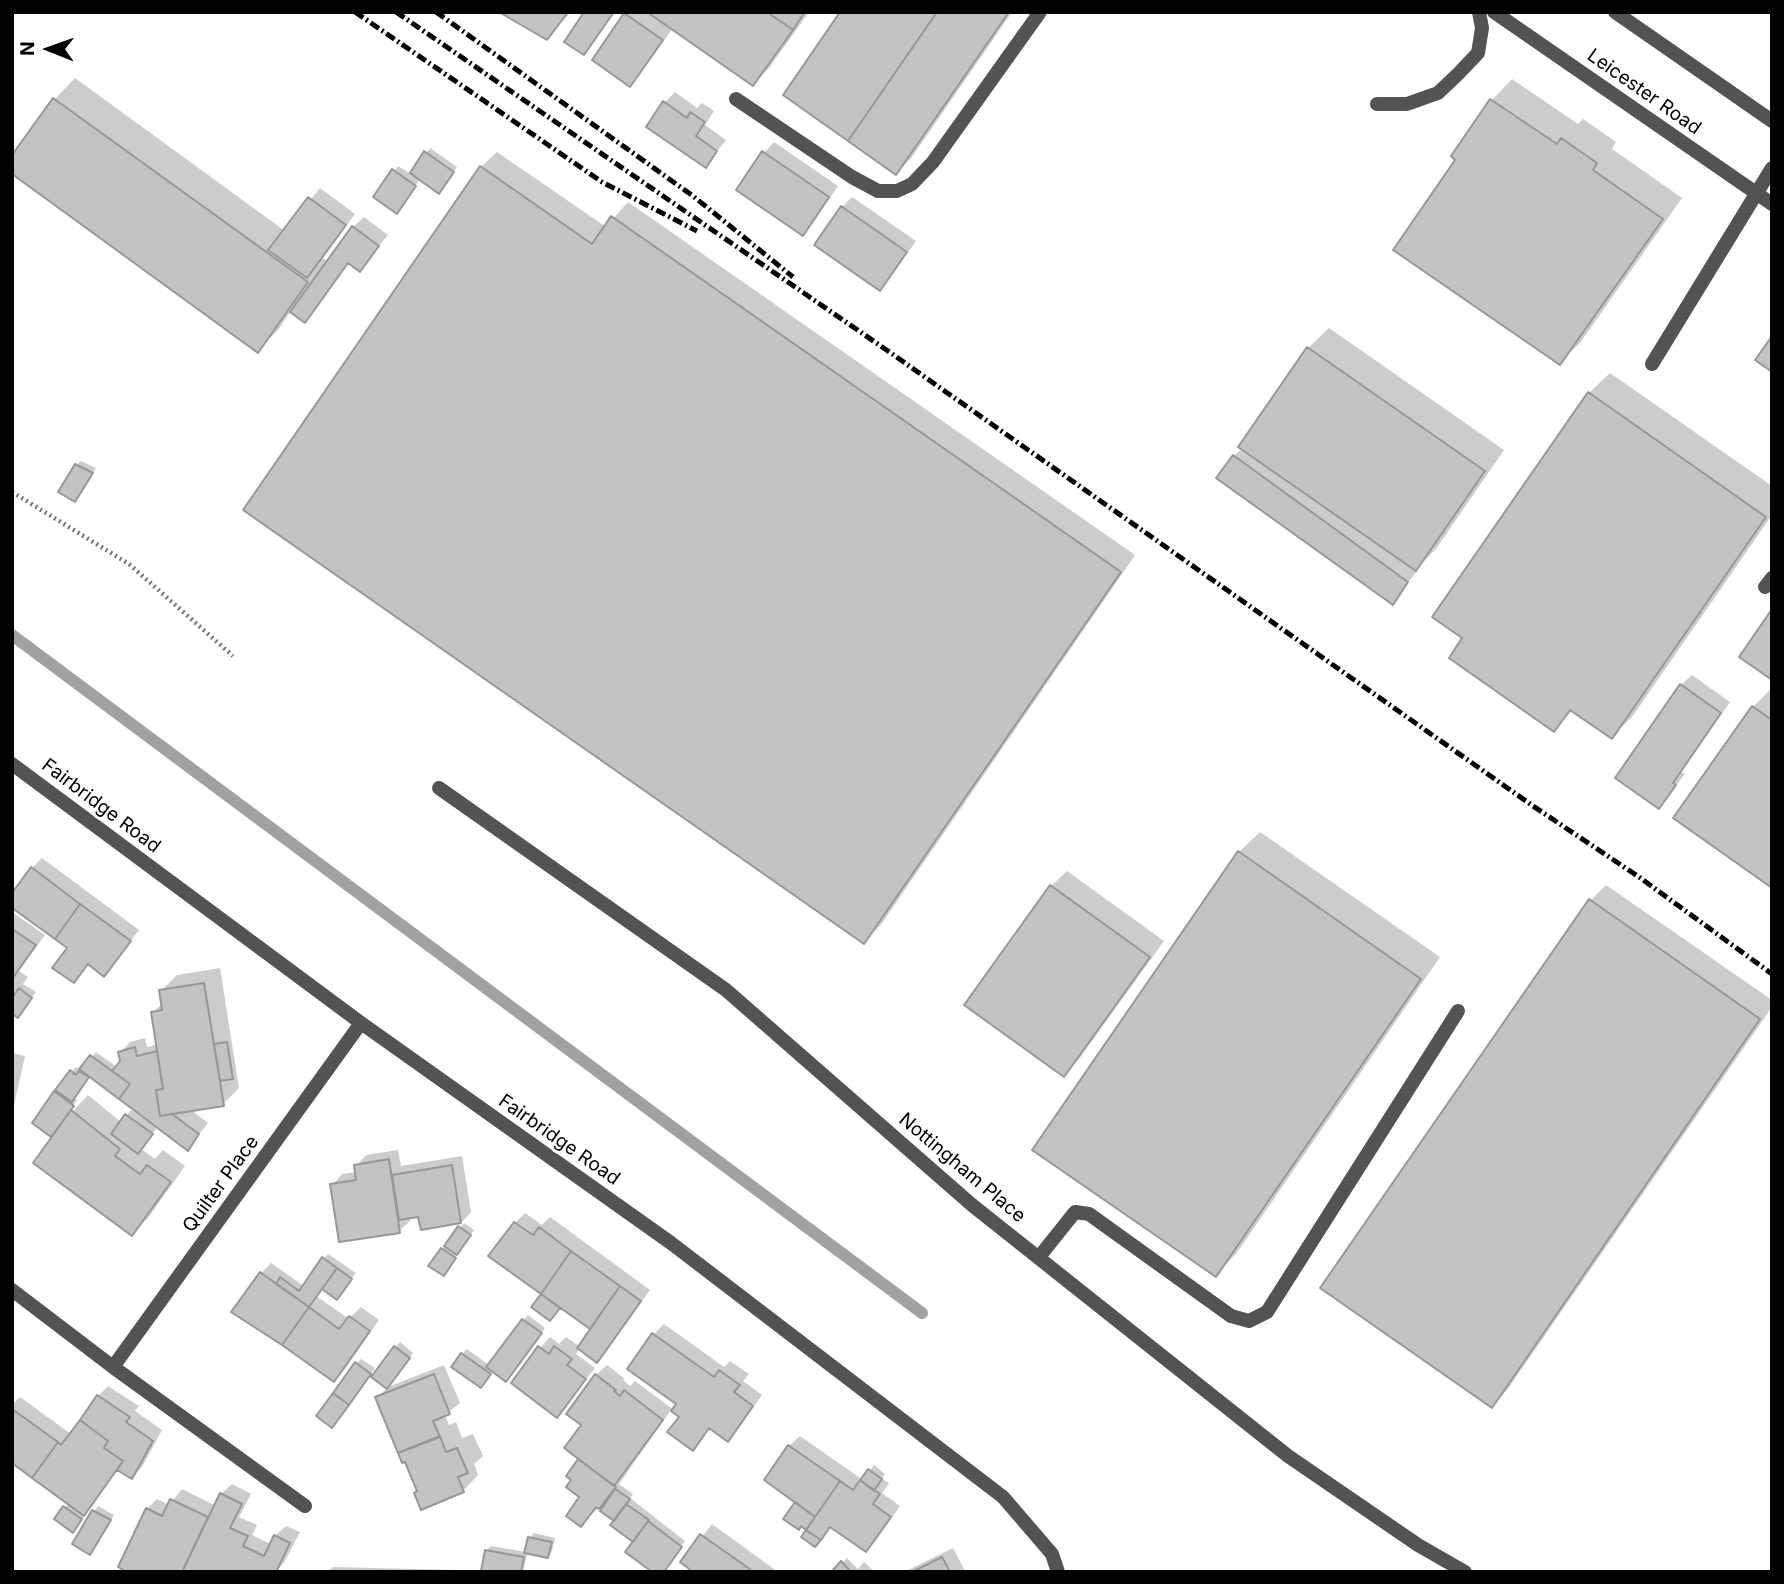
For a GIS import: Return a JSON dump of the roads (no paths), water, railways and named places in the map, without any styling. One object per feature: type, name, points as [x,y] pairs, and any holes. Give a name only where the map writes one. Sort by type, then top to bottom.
[{"type":"street","points":[[736,99],[852,177],[878,191],[897,191],[912,184],[933,162],[1040,12]]},
{"type":"street","points":[[1377,104],[1407,104],[1438,93],[1458,75],[1478,53],[1482,28],[1479,12]]},
{"type":"street","name":"Leicester Road","points":[[1494,12],[1772,204]]},
{"type":"street","points":[[1615,12],[1772,121]]},
{"type":"street","points":[[1651,364],[1772,168]]},
{"type":"street","name":"Fairbridge Road","points":[[12,764],[361,1023],[671,1243],[1003,1497],[1052,1554],[1058,1572]]},
{"type":"street","name":"Nottingham Place","points":[[439,788],[726,990],[972,1205],[1288,1456],[1418,1545],[1465,1572]]},
{"type":"street","points":[[1039,1257],[1075,1212],[1089,1214],[1231,1316],[1249,1321],[1267,1312],[1458,1011]]},
{"type":"street","name":"Quilter Place","points":[[113,1367],[361,1023]]},
{"type":"street","points":[[12,1290],[305,1507]]},
{"type":"waterway","points":[[12,635],[922,1313]]},
{"type":"railway","points":[[355,12],[602,182],[697,231]]},
{"type":"railway","points":[[396,12],[888,351],[1533,806],[1639,877],[1772,974]]},
{"type":"railway","points":[[436,12],[693,196],[793,277]]}]
